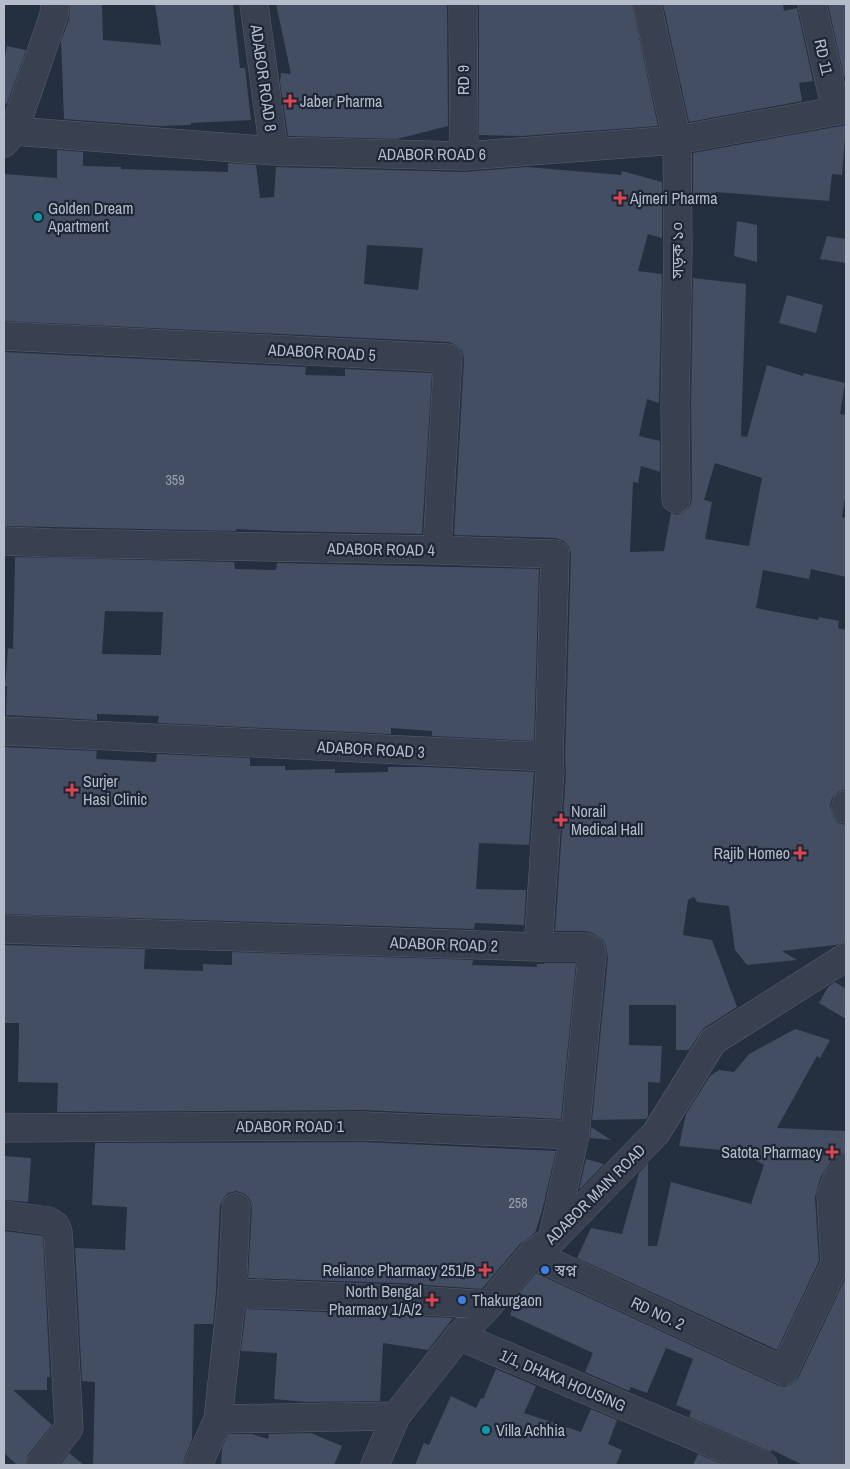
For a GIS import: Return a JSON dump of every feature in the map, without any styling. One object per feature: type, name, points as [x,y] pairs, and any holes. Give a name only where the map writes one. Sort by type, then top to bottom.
[{"type":"street","points":[[9,137],[54,15],[55,4]]},
{"type":"street","name":"ADABOR ROAD 8","points":[[254,4],[274,152]]},
{"type":"street","name":"RD 9","points":[[463,4],[464,156]]},
{"type":"street","name":"সড়ক ১০","points":[[647,4],[677,140],[676,499]]},
{"type":"street","name":"RD 11","points":[[812,4],[841,110]]},
{"type":"street","name":"ADABOR ROAD 6","points":[[9,137],[274,152],[464,156],[677,140],[841,110]]},
{"type":"street","name":"ADABOR ROAD 5","points":[[4,336],[448,358],[437,550]]},
{"type":"street","name":"ADABOR ROAD 4","points":[[4,541],[555,554],[549,758]]},
{"type":"street","name":"ADABOR ROAD 3","points":[[4,731],[549,758]]},
{"type":"street","points":[[538,947],[550,772],[549,758]]},
{"type":"street","points":[[846,805],[846,810]]},
{"type":"street","name":"ADABOR ROAD 2","points":[[4,929],[585,947],[591,950],[592,956],[575,1135],[542,1247]]},
{"type":"street","name":"ADABOR MAIN ROAD","points":[[375,1465],[396,1416],[459,1336],[542,1247],[656,1133],[713,1040],[846,957]]},
{"type":"street","name":"ADABOR ROAD 1","points":[[4,1128],[363,1126],[575,1135]]},
{"type":"street","points":[[841,1266],[831,1196],[836,1181],[846,1168]]},
{"type":"street","points":[[198,1465],[218,1419],[232,1293],[236,1207]]},
{"type":"street","points":[[4,1214],[49,1220],[56,1226],[58,1232],[69,1428],[40,1465]]},
{"type":"street","name":"RD NO. 2","points":[[542,1247],[784,1371],[841,1266]]},
{"type":"street","points":[[232,1293],[397,1299],[489,1305]]},
{"type":"street","name":"1/1, DHAKA HOUSING","points":[[459,1336],[762,1465]]},
{"type":"street","points":[[218,1419],[396,1416]]},
{"type":"building","points":[[70,4],[102,4],[103,40],[161,45],[155,4],[233,4],[240,68],[245,68],[251,120],[157,126],[64,119],[61,41],[69,20]]},
{"type":"building","points":[[276,4],[447,4],[448,126],[397,139],[288,136],[280,82],[281,73],[291,74]]},
{"type":"building","points":[[479,4],[632,4],[658,126],[521,136],[479,135]]},
{"type":"building","points":[[663,4],[783,4],[784,11],[797,8],[813,81],[799,83],[802,101],[689,122]]},
{"type":"building","points":[[828,4],[846,4],[846,76],[844,77]]},
{"type":"building","points":[[7,46],[26,50],[7,104],[4,103],[4,61]]},
{"type":"building","points":[[846,125],[842,175],[832,174],[829,201],[716,192],[715,197],[693,197],[693,153]]},
{"type":"building","points":[[57,150],[83,152],[83,166],[121,167],[121,169],[228,172],[228,163],[256,165],[260,198],[274,197],[276,167],[464,172],[527,167],[621,175],[622,171],[662,182],[662,238],[648,234],[638,271],[662,274],[659,403],[647,399],[639,436],[660,441],[660,472],[641,466],[638,483],[633,482],[630,552],[664,551],[671,513],[677,515],[684,512],[690,506],[692,499],[693,278],[746,284],[741,436],[747,437],[767,365],[803,376],[804,373],[845,383],[840,414],[846,415],[846,492],[842,517],[846,518],[846,577],[811,569],[809,579],[763,570],[756,608],[818,620],[819,617],[839,621],[838,628],[846,630],[846,789],[838,792],[832,798],[830,805],[833,817],[839,823],[846,825],[846,942],[782,951],[797,960],[747,965],[735,950],[729,906],[697,902],[694,897],[688,900],[683,935],[712,940],[737,1007],[704,1028],[689,1050],[676,1050],[676,1005],[629,1005],[629,1045],[662,1046],[660,1083],[648,1082],[648,1116],[646,1119],[592,1120],[608,957],[603,940],[592,933],[585,931],[555,931],[566,773],[571,554],[569,547],[564,541],[556,538],[454,535],[464,359],[462,351],[456,345],[449,342],[4,321],[4,174],[57,178]],"holes":[[[367,245],[423,248],[418,290],[364,284]],[[715,463],[762,478],[749,546],[705,539],[712,502],[704,500]]]},
{"type":"building","points":[[737,221],[757,225],[757,262],[734,256]]},
{"type":"building","points":[[827,236],[846,239],[846,263],[820,259]]},
{"type":"building","points":[[787,295],[823,305],[816,333],[779,323]]},
{"type":"building","points":[[4,352],[306,367],[305,375],[345,376],[345,369],[432,373],[422,534],[4,526]]},
{"type":"building","points":[[15,557],[234,562],[235,569],[276,570],[277,563],[539,569],[534,741],[432,736],[432,731],[391,728],[391,734],[158,723],[159,716],[97,714],[97,720],[6,715],[7,686],[5,686],[8,648],[13,649]],"holes":[[[105,611],[163,612],[161,655],[102,654]]]},
{"type":"building","points":[[4,747],[97,751],[96,759],[156,762],[157,754],[250,758],[250,766],[285,766],[285,770],[335,769],[335,773],[388,772],[388,767],[534,772],[529,845],[479,843],[476,889],[526,890],[524,925],[475,923],[474,929],[4,914]]},
{"type":"building","points":[[5,945],[145,949],[144,969],[203,971],[203,964],[232,965],[232,952],[473,960],[472,965],[537,967],[537,964],[544,963],[576,963],[561,1119],[363,1110],[57,1112],[58,1083],[18,1082],[19,1023],[4,1023]]},
{"type":"building","points":[[835,982],[846,989],[846,1019],[819,1003],[828,987]]},
{"type":"building","points":[[795,1029],[830,1040],[820,1058],[817,1056],[777,1128],[846,1131],[846,1153],[834,1158],[821,1176],[815,1197],[819,1261],[777,1350],[577,1258],[591,1228],[622,1234],[639,1173],[648,1163],[648,1246],[657,1246],[671,1182],[751,1204],[764,1165],[742,1152],[679,1146],[686,1114],[710,1076],[719,1070],[734,1072],[749,1054]]},
{"type":"building","points":[[591,1127],[611,1140],[590,1138]]},
{"type":"building","points":[[363,1142],[556,1151],[535,1233],[520,1244],[482,1289],[398,1283],[248,1278],[252,1208],[250,1200],[245,1194],[237,1191],[228,1193],[220,1206],[213,1324],[194,1324],[192,1440],[183,1465],[93,1465],[95,1382],[82,1381],[75,1248],[125,1250],[127,1207],[92,1205],[95,1143]]},
{"type":"building","points":[[4,1156],[31,1158],[28,1202],[4,1200]]},
{"type":"building","points":[[586,1159],[604,1164],[579,1190]]},
{"type":"building","points":[[4,1231],[43,1236],[50,1377],[47,1377],[47,1390],[13,1390],[52,1425],[28,1455],[25,1465],[17,1465],[4,1453]]},
{"type":"building","points":[[536,1273],[777,1385],[785,1387],[792,1384],[798,1378],[846,1277],[846,1465],[803,1465],[772,1450],[771,1452],[689,1417],[691,1411],[676,1405],[693,1359],[666,1348],[647,1393],[631,1387],[629,1391],[585,1372],[593,1353],[510,1315],[519,1293]]},
{"type":"building","points":[[246,1309],[453,1318],[428,1350],[383,1343],[380,1401],[306,1402],[274,1399],[277,1353],[241,1351]]},
{"type":"building","points":[[496,1369],[536,1386],[524,1413],[581,1432],[591,1409],[617,1420],[608,1444],[622,1450],[616,1465],[415,1465],[424,1443],[429,1445],[451,1396],[476,1408],[481,1398],[483,1399]]},
{"type":"building","points":[[311,1433],[342,1446],[334,1465],[221,1465],[222,1448],[228,1434],[252,1434],[268,1439],[269,1434]]},
{"type":"building","points":[[69,1453],[84,1465],[60,1465]]},
{"type":"building","points":[[698,1454],[724,1465],[693,1465]]},
{"type":"place","name":"Jaber Pharma","points":[[290,101]]},
{"type":"place","name":"Ajmeri Pharma","points":[[620,198]]},
{"type":"place","name":"Golden Dream Apartment","points":[[38,217]]},
{"type":"place","name":"Surjer Hasi Clinic","points":[[72,790]]},
{"type":"place","name":"Norail Medical Hall","points":[[561,820]]},
{"type":"place","name":"Rajib Homeo","points":[[800,853]]},
{"type":"place","name":"Satota Pharmacy","points":[[832,1152]]},
{"type":"place","name":"Reliance Pharmacy 251/B","points":[[485,1270]]},
{"type":"place","name":"স্বপ্ন","points":[[545,1270]]},
{"type":"place","name":"North Bengal Pharmacy 1/A/2","points":[[432,1300]]},
{"type":"place","name":"Thakurgaon","points":[[462,1300]]},
{"type":"place","name":"Villa Achhia","points":[[486,1430]]}]
